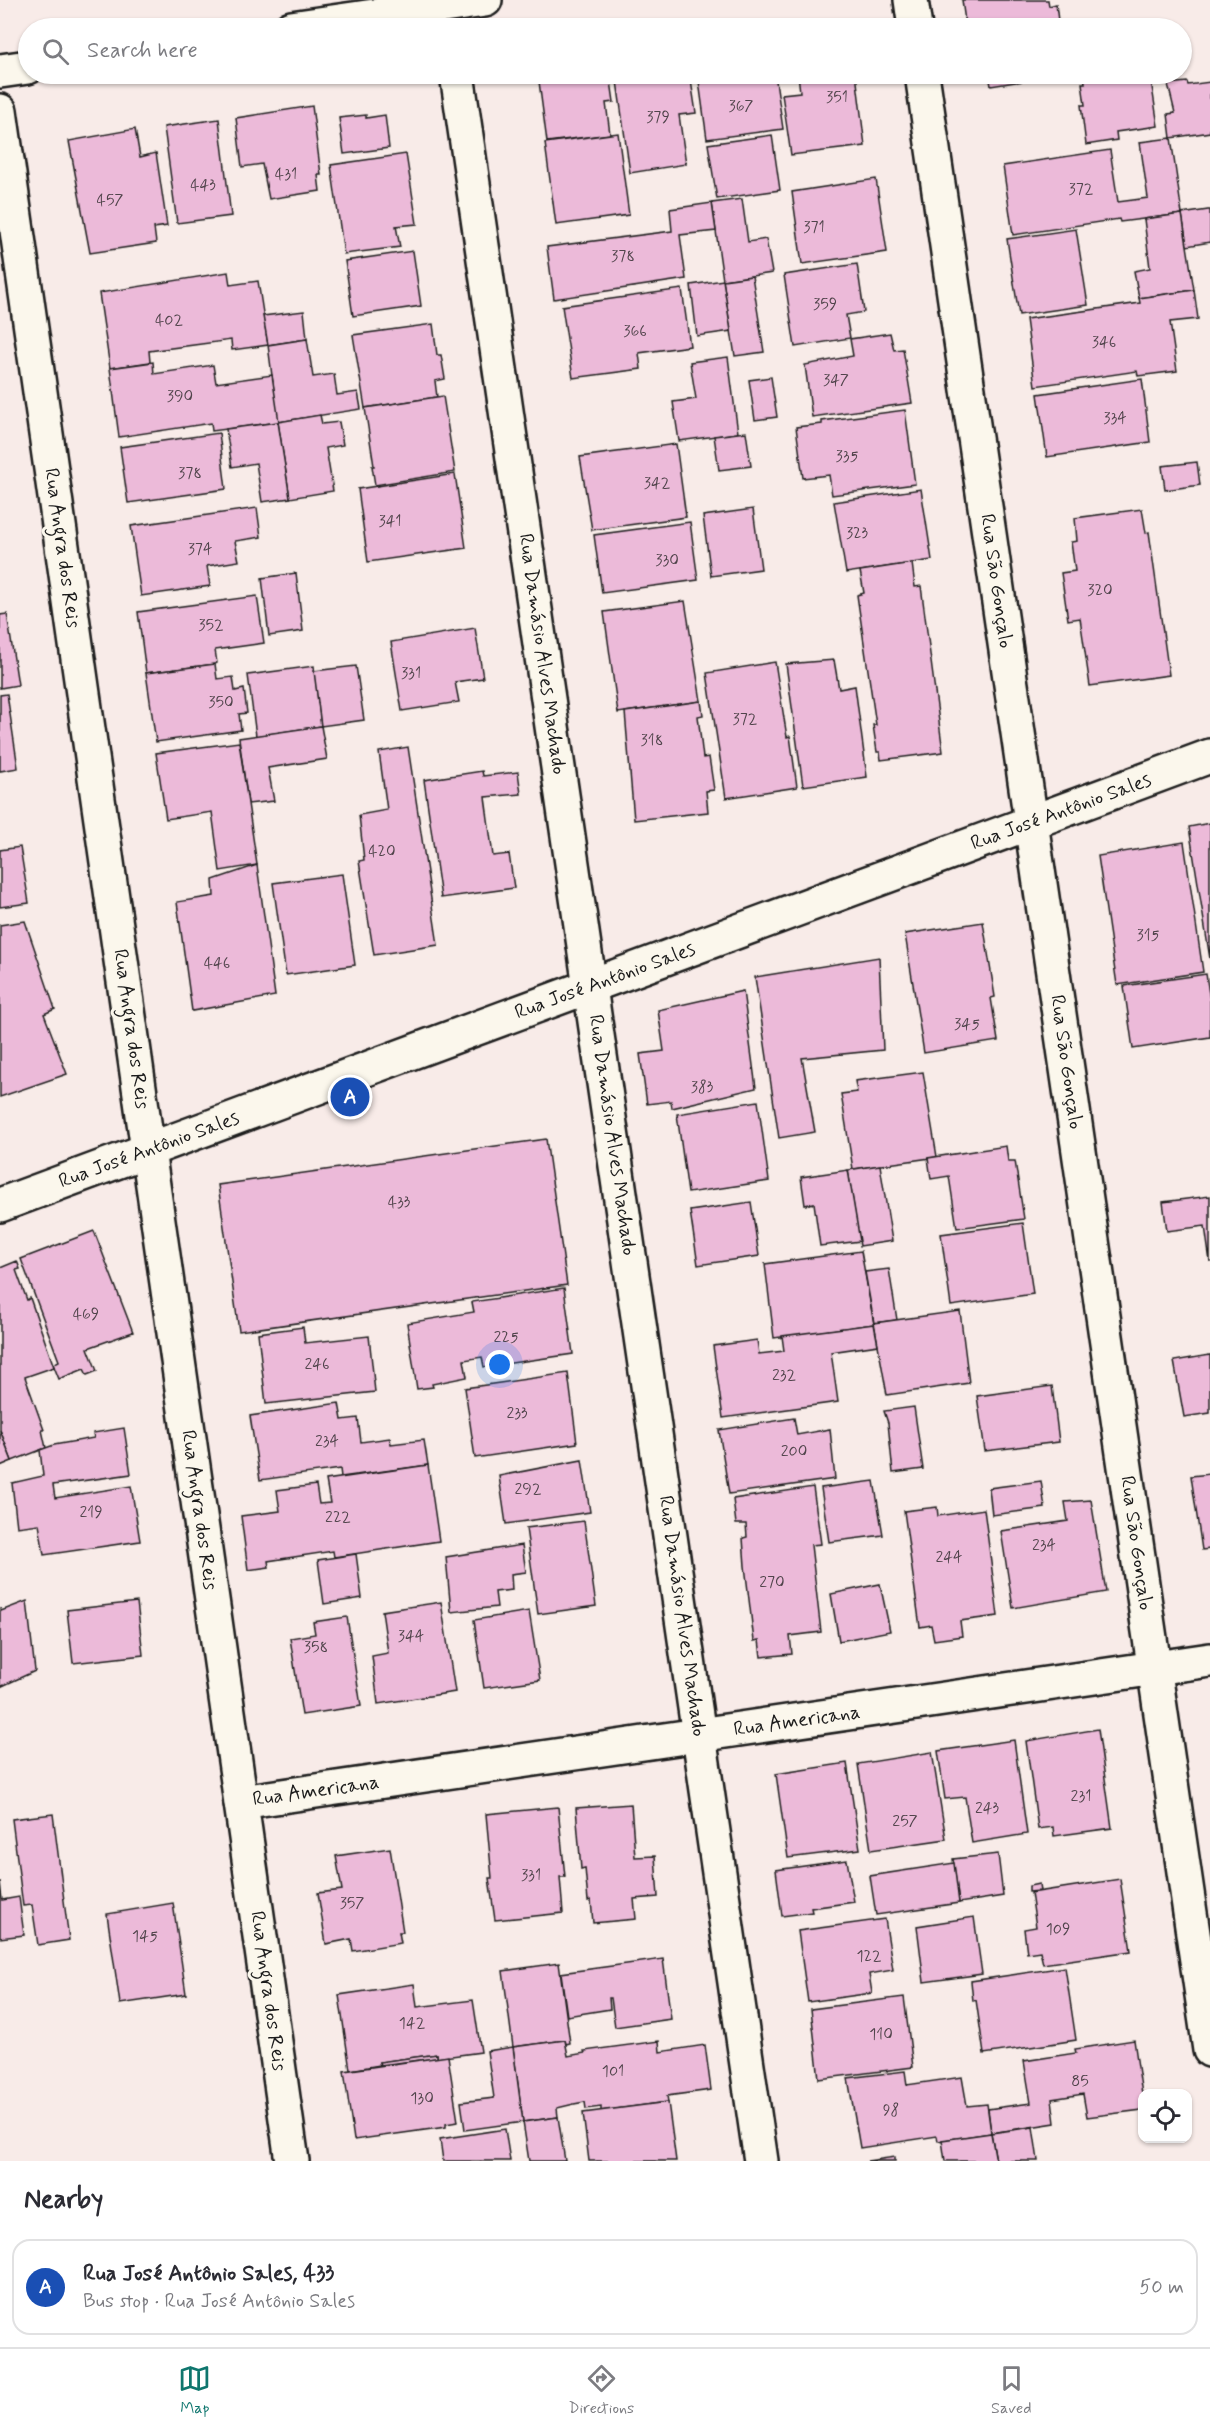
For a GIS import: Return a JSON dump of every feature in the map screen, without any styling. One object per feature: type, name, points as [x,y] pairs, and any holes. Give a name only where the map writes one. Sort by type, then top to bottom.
[{"type":"street","points":[[383,18],[448,11],[485,0]]},
{"type":"street","points":[[911,0],[914,18]]},
{"type":"street","points":[[0,71],[18,68]]},
{"type":"street","name":"Rua Damásio Alves Machado","points":[[458,84],[761,2161]]},
{"type":"street","name":"Rua São Gonçalo","points":[[923,84],[1210,2050]]},
{"type":"street","name":"Rua Angra dos Reis","points":[[0,111],[292,2161]]},
{"type":"street","name":"Rua José Antônio Sales","points":[[0,1205],[1210,756]]},
{"type":"street","name":"Rua Americana","points":[[241,1802],[1210,1660]]},
{"type":"building","points":[[962,0],[1048,0],[1049,6],[1056,4],[1058,18],[965,18]]},
{"type":"building","points":[[1210,82],[1210,132],[1171,138],[1168,114],[1175,113],[1168,84],[1188,85]]},
{"type":"building","points":[[539,84],[611,84],[614,102],[606,103],[610,134],[547,142]]},
{"type":"building","points":[[617,84],[692,84],[696,113],[679,115],[686,164],[630,173]]},
{"type":"building","points":[[699,84],[776,84],[783,129],[707,139]]},
{"type":"building","points":[[799,84],[857,84],[865,146],[791,155],[782,94],[800,92]]},
{"type":"building","points":[[1082,84],[1152,84],[1158,126],[1116,132],[1117,140],[1086,145],[1081,105],[1085,105]]},
{"type":"building","points":[[312,106],[321,175],[318,175],[320,191],[269,199],[262,164],[242,167],[236,118]]},
{"type":"building","points":[[366,115],[366,118],[385,115],[389,148],[344,154],[339,118]]},
{"type":"building","points":[[219,119],[231,216],[177,223],[164,127]]},
{"type":"building","points":[[135,129],[140,157],[156,153],[167,226],[154,228],[156,243],[90,253],[69,141]]},
{"type":"building","points":[[618,133],[629,215],[556,225],[545,143]]},
{"type":"building","points":[[772,135],[780,190],[717,199],[708,144]]},
{"type":"building","points":[[1171,138],[1182,214],[1120,222],[1119,219],[1013,235],[1003,166],[1110,150],[1118,202],[1148,198],[1140,142]]},
{"type":"building","points":[[406,154],[417,224],[396,226],[400,247],[344,254],[331,165]]},
{"type":"building","points":[[876,179],[887,252],[802,264],[792,192]]},
{"type":"building","points":[[742,199],[748,242],[766,239],[772,273],[723,280],[712,203]]},
{"type":"building","points":[[712,203],[716,231],[680,235],[686,279],[554,299],[547,247],[672,231],[670,209]]},
{"type":"building","points":[[1210,210],[1210,242],[1187,246],[1182,214]]},
{"type":"building","points":[[1182,214],[1194,290],[1139,298],[1134,271],[1150,268],[1144,219]]},
{"type":"building","points":[[1076,229],[1088,305],[1019,315],[1007,239]]},
{"type":"building","points":[[413,251],[421,306],[353,316],[345,261]]},
{"type":"building","points":[[857,264],[864,312],[846,315],[850,338],[795,347],[784,275]]},
{"type":"building","points":[[228,272],[230,285],[258,281],[268,345],[232,350],[231,340],[149,351],[150,362],[110,368],[99,293]]},
{"type":"building","points":[[752,276],[764,352],[735,356],[723,280]]},
{"type":"building","points":[[723,280],[731,331],[697,336],[691,285]]},
{"type":"building","points":[[682,289],[690,346],[639,353],[641,369],[573,378],[562,306]]},
{"type":"building","points":[[1194,290],[1198,319],[1170,322],[1177,371],[1138,376],[1137,371],[1035,386],[1026,319],[1140,303],[1139,298]]},
{"type":"building","points":[[304,311],[307,339],[268,345],[263,316]]},
{"type":"building","points":[[433,324],[437,355],[441,355],[445,379],[435,381],[437,397],[365,408],[353,335]]},
{"type":"building","points":[[890,333],[894,350],[903,349],[912,403],[812,417],[805,365],[853,356],[850,339]]},
{"type":"building","points":[[307,339],[313,377],[334,374],[337,395],[358,392],[361,409],[278,422],[268,345]]},
{"type":"building","points":[[728,357],[738,433],[679,441],[673,402],[696,399],[690,362]]},
{"type":"building","points":[[153,362],[154,374],[213,365],[216,383],[272,375],[279,422],[212,431],[211,423],[119,437],[110,368]]},
{"type":"building","points":[[771,377],[777,417],[755,420],[749,380]]},
{"type":"building","points":[[1142,379],[1150,442],[1047,457],[1038,394]]},
{"type":"building","points":[[443,396],[455,472],[375,485],[365,408]]},
{"type":"building","points":[[905,410],[915,484],[832,495],[829,475],[803,478],[796,427],[822,424],[822,421]]},
{"type":"building","points":[[320,415],[322,424],[339,422],[343,445],[326,448],[333,491],[290,498],[278,422]]},
{"type":"building","points":[[278,422],[290,498],[262,502],[256,463],[232,467],[226,429]]},
{"type":"building","points":[[746,432],[751,466],[719,470],[714,436]]},
{"type":"building","points":[[219,433],[226,489],[128,503],[120,447]]},
{"type":"building","points":[[676,444],[686,517],[592,530],[580,457]]},
{"type":"building","points":[[1197,462],[1200,485],[1165,490],[1162,466]]},
{"type":"building","points":[[455,474],[466,548],[368,562],[358,489]]},
{"type":"building","points":[[921,489],[932,560],[846,573],[834,502]]},
{"type":"building","points":[[257,508],[261,537],[235,541],[239,561],[207,566],[210,586],[141,596],[131,526]]},
{"type":"building","points":[[753,509],[761,569],[711,576],[703,516]]},
{"type":"building","points":[[1142,509],[1146,533],[1149,532],[1169,675],[1090,686],[1080,618],[1068,620],[1061,573],[1075,571],[1071,542],[1077,541],[1075,518]]},
{"type":"building","points":[[690,522],[698,580],[602,593],[594,535]]},
{"type":"building","points":[[912,563],[915,587],[921,586],[943,752],[881,760],[880,752],[877,752],[873,725],[876,725],[857,595],[864,593],[860,571]]},
{"type":"building","points":[[296,573],[303,631],[269,636],[262,578]]},
{"type":"building","points":[[257,596],[264,643],[215,650],[217,663],[215,664],[146,673],[138,612]]},
{"type":"building","points":[[685,601],[701,701],[618,713],[604,612]]},
{"type":"building","points":[[7,614],[18,685],[0,688],[0,615]]},
{"type":"building","points":[[475,628],[483,678],[455,682],[459,702],[402,711],[391,642]]},
{"type":"building","points":[[834,660],[839,689],[855,686],[867,777],[803,786],[786,664]]},
{"type":"building","points":[[775,662],[787,737],[790,736],[797,787],[726,798],[707,673]]},
{"type":"building","points":[[215,664],[217,679],[233,677],[235,691],[244,689],[247,713],[239,714],[241,730],[156,742],[146,673]]},
{"type":"building","points":[[314,666],[321,726],[256,736],[248,675]]},
{"type":"building","points":[[356,666],[364,720],[321,726],[314,671]]},
{"type":"building","points":[[7,694],[18,768],[0,771],[0,695]]},
{"type":"building","points":[[701,701],[703,715],[698,716],[703,758],[709,757],[714,790],[706,791],[708,812],[634,820],[625,712]]},
{"type":"building","points":[[321,726],[327,759],[268,768],[274,801],[248,804],[239,738]]},
{"type":"building","points":[[239,742],[257,865],[220,871],[212,812],[166,819],[156,753]]},
{"type":"building","points":[[408,747],[438,945],[374,955],[359,861],[364,860],[359,815],[387,810],[379,752]]},
{"type":"building","points":[[482,771],[483,776],[518,772],[521,794],[485,797],[493,856],[509,854],[514,888],[441,898],[424,780]]},
{"type":"building","points":[[1210,823],[1210,959],[1189,827]]},
{"type":"building","points":[[1184,842],[1203,972],[1117,985],[1098,856]]},
{"type":"building","points":[[20,847],[29,903],[0,907],[0,850]]},
{"type":"building","points":[[257,865],[275,996],[192,1011],[177,902],[214,896],[213,880]]},
{"type":"building","points":[[342,874],[355,965],[286,975],[273,883]]},
{"type":"building","points":[[25,921],[55,1009],[44,1014],[67,1074],[0,1097],[0,925]]},
{"type":"building","points":[[983,922],[995,997],[991,998],[998,1041],[924,1053],[905,934]]},
{"type":"building","points":[[879,957],[883,1050],[802,1058],[815,1132],[779,1138],[755,977]]},
{"type":"building","points":[[1206,974],[1210,1001],[1210,1037],[1133,1049],[1124,986]]},
{"type":"building","points":[[743,991],[756,1088],[672,1108],[671,1101],[647,1104],[640,1054],[664,1051],[658,1010]]},
{"type":"building","points":[[923,1072],[937,1157],[853,1169],[841,1094],[857,1092],[855,1081]]},
{"type":"building","points":[[758,1101],[769,1181],[688,1193],[677,1114]]},
{"type":"building","points":[[546,1139],[567,1285],[239,1331],[218,1185]]},
{"type":"building","points":[[1006,1146],[1008,1161],[1015,1161],[1024,1219],[957,1228],[949,1176],[931,1179],[928,1158]]},
{"type":"building","points":[[880,1165],[892,1241],[860,1246],[848,1170]]},
{"type":"building","points":[[848,1170],[860,1241],[820,1246],[814,1203],[805,1205],[801,1177]]},
{"type":"building","points":[[1210,1196],[1210,1262],[1205,1226],[1167,1231],[1163,1202]]},
{"type":"building","points":[[751,1202],[759,1256],[698,1265],[690,1211]]},
{"type":"building","points":[[1023,1223],[1033,1294],[951,1306],[941,1234]]},
{"type":"building","points":[[94,1231],[133,1332],[88,1348],[97,1371],[87,1375],[84,1369],[59,1379],[53,1364],[59,1361],[21,1259]]},
{"type":"building","points":[[861,1251],[874,1324],[774,1338],[765,1264]]},
{"type":"building","points":[[17,1261],[20,1269],[16,1270],[27,1300],[30,1298],[54,1367],[25,1377],[44,1430],[42,1430],[46,1448],[12,1461],[0,1430],[0,1268]]},
{"type":"building","points":[[889,1269],[897,1320],[874,1323],[865,1272]]},
{"type":"building","points":[[564,1288],[573,1354],[484,1367],[482,1357],[464,1360],[467,1377],[417,1389],[407,1323],[474,1312],[472,1302]]},
{"type":"building","points":[[960,1311],[969,1383],[887,1395],[874,1323]]},
{"type":"building","points":[[874,1324],[878,1345],[831,1352],[838,1402],[723,1418],[713,1346],[757,1340],[759,1354],[784,1351],[782,1336]]},
{"type":"building","points":[[303,1327],[305,1343],[369,1336],[375,1392],[266,1404],[258,1333]]},
{"type":"building","points":[[1210,1355],[1210,1413],[1184,1417],[1174,1361]]},
{"type":"building","points":[[568,1373],[577,1443],[475,1458],[465,1388]]},
{"type":"building","points":[[1052,1386],[1059,1442],[985,1451],[977,1396]]},
{"type":"building","points":[[339,1403],[342,1420],[358,1418],[361,1442],[390,1438],[391,1444],[424,1440],[428,1465],[341,1477],[340,1469],[260,1480],[250,1416]]},
{"type":"building","points":[[914,1407],[923,1469],[893,1473],[888,1423],[884,1411]]},
{"type":"building","points":[[794,1418],[797,1435],[830,1429],[835,1479],[729,1494],[719,1430]]},
{"type":"building","points":[[124,1428],[131,1474],[53,1485],[55,1498],[131,1486],[140,1541],[44,1555],[39,1524],[17,1527],[12,1483],[43,1476],[40,1450],[54,1445],[94,1438],[93,1433]]},
{"type":"building","points":[[0,1430],[12,1461],[0,1466]]},
{"type":"building","points":[[582,1460],[590,1512],[506,1524],[499,1476]]},
{"type":"building","points":[[428,1465],[439,1541],[334,1557],[333,1551],[268,1561],[269,1567],[248,1570],[241,1516],[280,1511],[277,1490],[316,1485],[319,1504],[330,1503],[326,1480]]},
{"type":"building","points":[[1210,1474],[1210,1549],[1202,1550],[1191,1476]]},
{"type":"building","points":[[874,1481],[883,1535],[829,1542],[821,1488]]},
{"type":"building","points":[[1041,1481],[1045,1508],[992,1515],[989,1488]]},
{"type":"building","points":[[813,1487],[821,1544],[811,1545],[821,1632],[790,1636],[792,1654],[761,1657],[759,1640],[754,1641],[745,1566],[743,1538],[747,1537],[746,1524],[736,1524],[733,1499]]},
{"type":"building","points":[[1091,1500],[1106,1592],[1013,1608],[1001,1531],[1068,1521],[1065,1502]]},
{"type":"building","points":[[937,1507],[938,1516],[984,1509],[998,1616],[960,1621],[962,1636],[934,1640],[931,1625],[920,1627],[904,1511]]},
{"type":"building","points":[[584,1521],[596,1606],[538,1614],[526,1528]]},
{"type":"building","points":[[522,1545],[526,1572],[511,1574],[512,1590],[495,1592],[497,1607],[451,1612],[446,1557]]},
{"type":"building","points":[[356,1554],[362,1598],[324,1604],[318,1560]]},
{"type":"building","points":[[880,1584],[890,1631],[839,1641],[831,1594]]},
{"type":"building","points":[[27,1601],[35,1671],[0,1687],[0,1608],[1,1611]]},
{"type":"building","points":[[137,1602],[143,1655],[73,1663],[67,1610]]},
{"type":"building","points":[[441,1602],[455,1692],[378,1704],[372,1656],[388,1653],[382,1611]]},
{"type":"building","points":[[529,1611],[540,1680],[484,1688],[474,1620]]},
{"type":"building","points":[[347,1617],[361,1706],[302,1715],[290,1638],[315,1634],[313,1622]]},
{"type":"building","points":[[1098,1729],[1112,1828],[1054,1836],[1053,1827],[1038,1829],[1026,1741]]},
{"type":"building","points":[[1014,1740],[1027,1834],[972,1843],[965,1797],[945,1799],[938,1751]]},
{"type":"building","points":[[932,1752],[946,1839],[871,1850],[858,1764]]},
{"type":"building","points":[[847,1763],[860,1849],[788,1858],[776,1774]]},
{"type":"building","points":[[631,1804],[635,1857],[655,1856],[658,1897],[634,1899],[636,1919],[593,1923],[585,1868],[581,1869],[576,1808]]},
{"type":"building","points":[[558,1807],[565,1877],[560,1877],[563,1913],[495,1920],[489,1878],[492,1878],[486,1814]]},
{"type":"building","points":[[53,1814],[69,1940],[38,1945],[32,1905],[23,1906],[12,1819]]},
{"type":"building","points":[[390,1848],[403,1932],[399,1932],[401,1943],[353,1951],[351,1939],[326,1944],[318,1893],[342,1890],[336,1856]]},
{"type":"building","points":[[998,1854],[1003,1896],[959,1903],[953,1859]]},
{"type":"building","points":[[847,1860],[854,1902],[811,1908],[812,1912],[782,1916],[776,1870]]},
{"type":"building","points":[[954,1863],[959,1903],[876,1915],[870,1876]]},
{"type":"building","points":[[1120,1879],[1131,1951],[1043,1964],[1040,1951],[1027,1953],[1024,1929],[1036,1927],[1031,1893]]},
{"type":"building","points":[[0,1881],[2,1900],[19,1897],[24,1935],[0,1938]]},
{"type":"building","points":[[1039,1884],[1040,1891],[1029,1892],[1029,1886]]},
{"type":"building","points":[[173,1903],[186,1994],[120,2004],[107,1914]]},
{"type":"building","points":[[974,1917],[982,1974],[924,1982],[917,1926]]},
{"type":"building","points":[[885,1919],[893,1970],[869,1974],[872,1993],[808,2002],[798,1931]]},
{"type":"building","points":[[663,1959],[671,2019],[615,2027],[611,1998],[609,1998],[610,2009],[567,2016],[561,1973]]},
{"type":"building","points":[[559,1963],[570,2043],[566,2044],[565,2040],[513,2047],[503,1971]]},
{"type":"building","points":[[1065,1967],[1076,2040],[984,2054],[971,1981]]},
{"type":"building","points":[[414,1984],[417,2007],[473,2000],[481,2052],[437,2058],[437,2054],[379,2062],[380,2065],[350,2070],[339,1995]]},
{"type":"building","points":[[904,1997],[913,2067],[819,2079],[811,2009]]},
{"type":"building","points":[[565,2040],[568,2056],[585,2053],[584,2051],[659,2041],[660,2052],[705,2045],[711,2090],[667,2096],[668,2102],[601,2111],[601,2107],[586,2109],[585,2102],[557,2108],[558,2117],[523,2122],[513,2047]]},
{"type":"building","points":[[1134,2040],[1141,2089],[1138,2089],[1138,2111],[1087,2117],[1083,2094],[1052,2099],[1055,2123],[991,2133],[988,2109],[1031,2103],[1024,2061],[1076,2053],[1075,2049]]},
{"type":"building","points":[[513,2047],[523,2122],[465,2130],[461,2102],[494,2098],[487,2051]]},
{"type":"building","points":[[437,2054],[437,2058],[380,2065],[379,2062]]},
{"type":"building","points":[[448,2056],[458,2122],[446,2124],[446,2127],[354,2140],[344,2071]]},
{"type":"building","points":[[905,2071],[907,2085],[962,2077],[967,2106],[987,2104],[991,2133],[938,2141],[937,2136],[860,2148],[848,2078]]},
{"type":"building","points":[[668,2102],[676,2161],[589,2161],[583,2113]]},
{"type":"building","points":[[558,2117],[565,2161],[529,2161],[523,2122]]},
{"type":"building","points":[[1033,2127],[1038,2161],[996,2161],[991,2133]]},
{"type":"building","points":[[505,2129],[510,2161],[443,2161],[440,2139]]},
{"type":"building","points":[[991,2133],[996,2161],[945,2161],[942,2140]]},
{"type":"building","points":[[895,2157],[895,2161],[867,2161]]},
{"type":"place","name":"Rua José Antônio Sales, 433","points":[[350,1097]]}]
